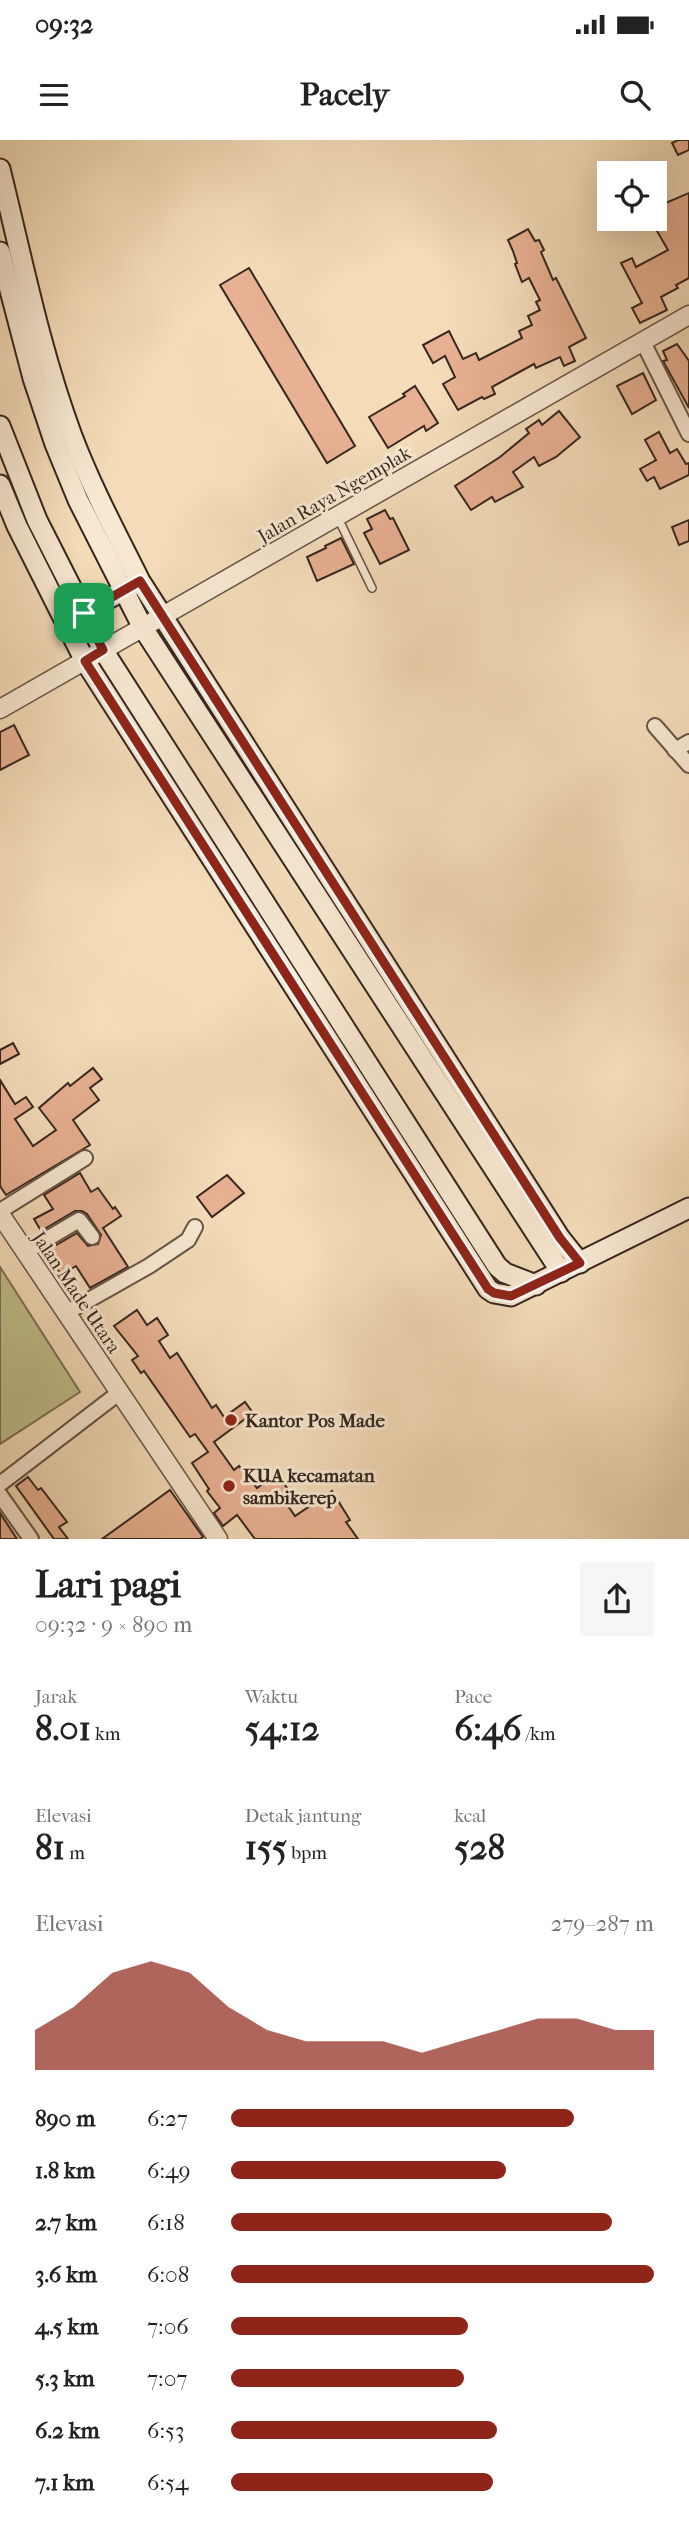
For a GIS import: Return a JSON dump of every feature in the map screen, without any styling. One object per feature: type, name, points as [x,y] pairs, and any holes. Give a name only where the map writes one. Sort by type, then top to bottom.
[{"type":"main road","points":[[0,169],[52,373],[72,436],[95,492],[140,581],[560,1238],[580,1263]]},
{"type":"main road","points":[[0,252],[33,377],[55,444],[78,500],[122,591],[143,628],[561,1272]]},
{"type":"main road","points":[[0,426],[37,520],[103,650],[497,1266],[505,1273],[536,1285]]},
{"type":"main road","points":[[0,485],[64,624],[85,661],[488,1289],[511,1296],[689,1208]]},
{"type":"main road","points":[[64,624],[140,581]]},
{"type":"street","name":"Jalan Raya Ngemplak","points":[[0,709],[689,315]]},
{"type":"street","points":[[643,342],[689,434]]},
{"type":"street","points":[[655,726],[689,765]]},
{"type":"street","points":[[675,750],[689,742]]},
{"type":"street","points":[[0,1212],[85,1158]]},
{"type":"street","name":"Jalan Made Utara","points":[[0,1212],[218,1539]]},
{"type":"street","points":[[25,1252],[79,1220],[92,1237]]},
{"type":"street","points":[[66,1313],[149,1266],[188,1240],[195,1227]]},
{"type":"street","points":[[0,1484],[120,1392]]},
{"type":"street","points":[[0,1495],[31,1539]]},
{"type":"lane","points":[[337,517],[372,588]]},
{"type":"green space","points":[[0,1267],[80,1392],[0,1444]]},
{"type":"building","points":[[689,140],[689,150],[678,155],[672,143]]},
{"type":"building","points":[[689,193],[689,278],[661,297],[667,310],[640,323],[632,308],[642,303],[621,263],[632,258],[636,267],[668,250],[657,231],[667,231],[667,202]]},
{"type":"building","points":[[528,229],[535,241],[539,240],[553,280],[556,278],[586,338],[569,347],[575,361],[564,366],[560,357],[536,368],[534,364],[492,387],[495,394],[484,399],[482,397],[458,410],[443,384],[455,377],[445,356],[433,363],[423,345],[449,331],[463,359],[476,353],[479,360],[522,338],[519,331],[532,325],[528,316],[540,310],[536,302],[540,300],[529,278],[522,282],[508,240]]},
{"type":"building","points":[[249,268],[355,446],[327,463],[220,285]]},
{"type":"building","points":[[677,344],[689,361],[689,408],[663,361],[667,360],[663,351]]},
{"type":"building","points":[[643,373],[656,400],[632,414],[617,386]]},
{"type":"building","points":[[415,386],[438,423],[426,431],[424,426],[388,448],[369,417],[405,396],[403,394]]},
{"type":"building","points":[[559,411],[580,437],[556,457],[539,466],[534,457],[513,472],[523,487],[495,502],[492,497],[471,510],[455,486],[500,457],[529,433],[526,429],[539,420],[542,425]]},
{"type":"building","points":[[659,432],[670,453],[677,449],[686,464],[689,463],[689,475],[660,489],[654,477],[647,481],[640,469],[656,460],[645,440]]},
{"type":"building","points":[[385,510],[390,519],[393,518],[409,550],[380,564],[364,533],[372,529],[367,519]]},
{"type":"building","points":[[689,520],[689,541],[679,545],[672,527]]},
{"type":"building","points":[[341,538],[354,564],[317,581],[307,557]]},
{"type":"building","points":[[14,725],[29,755],[0,770],[0,732]]},
{"type":"building","points":[[13,1043],[19,1054],[0,1064],[0,1050]]},
{"type":"building","points":[[93,1068],[102,1079],[90,1088],[99,1100],[73,1120],[90,1145],[6,1195],[0,1186],[0,1080],[15,1104],[26,1097],[33,1107],[15,1119],[33,1146],[56,1130],[39,1108],[68,1083],[70,1086]]},
{"type":"building","points":[[80,1173],[91,1192],[98,1188],[121,1216],[103,1228],[128,1267],[90,1288],[76,1266],[61,1275],[46,1251],[77,1233],[88,1246],[98,1244],[101,1235],[87,1214],[75,1211],[41,1231],[34,1219],[53,1209],[44,1195]]},
{"type":"building","points":[[227,1175],[244,1193],[212,1217],[197,1197]]},
{"type":"building","points":[[137,1310],[147,1325],[157,1318],[168,1335],[159,1341],[170,1358],[177,1353],[212,1408],[216,1405],[224,1417],[245,1402],[253,1413],[214,1442],[234,1470],[239,1466],[257,1488],[277,1473],[291,1494],[284,1500],[295,1516],[332,1491],[350,1520],[346,1522],[358,1539],[255,1539],[237,1515],[223,1526],[214,1513],[220,1508],[192,1463],[208,1452],[195,1434],[190,1437],[144,1371],[141,1373],[132,1360],[138,1356],[114,1326]]},
{"type":"building","points":[[28,1477],[38,1490],[41,1488],[67,1522],[59,1527],[68,1539],[54,1539],[16,1486]]},
{"type":"building","points":[[170,1490],[203,1537],[102,1539]]},
{"type":"building","points":[[0,1513],[17,1539],[0,1539]]},
{"type":"place","name":"Kantor Pos Made","points":[[231,1420]]},
{"type":"place","name":"KUA kecamatan sambikerep","points":[[229,1486]]},
{"type":"route","points":[[140,581],[560,1238],[580,1263],[511,1296],[503,1296],[488,1289],[85,661],[103,650],[84,613],[140,581]]}]
